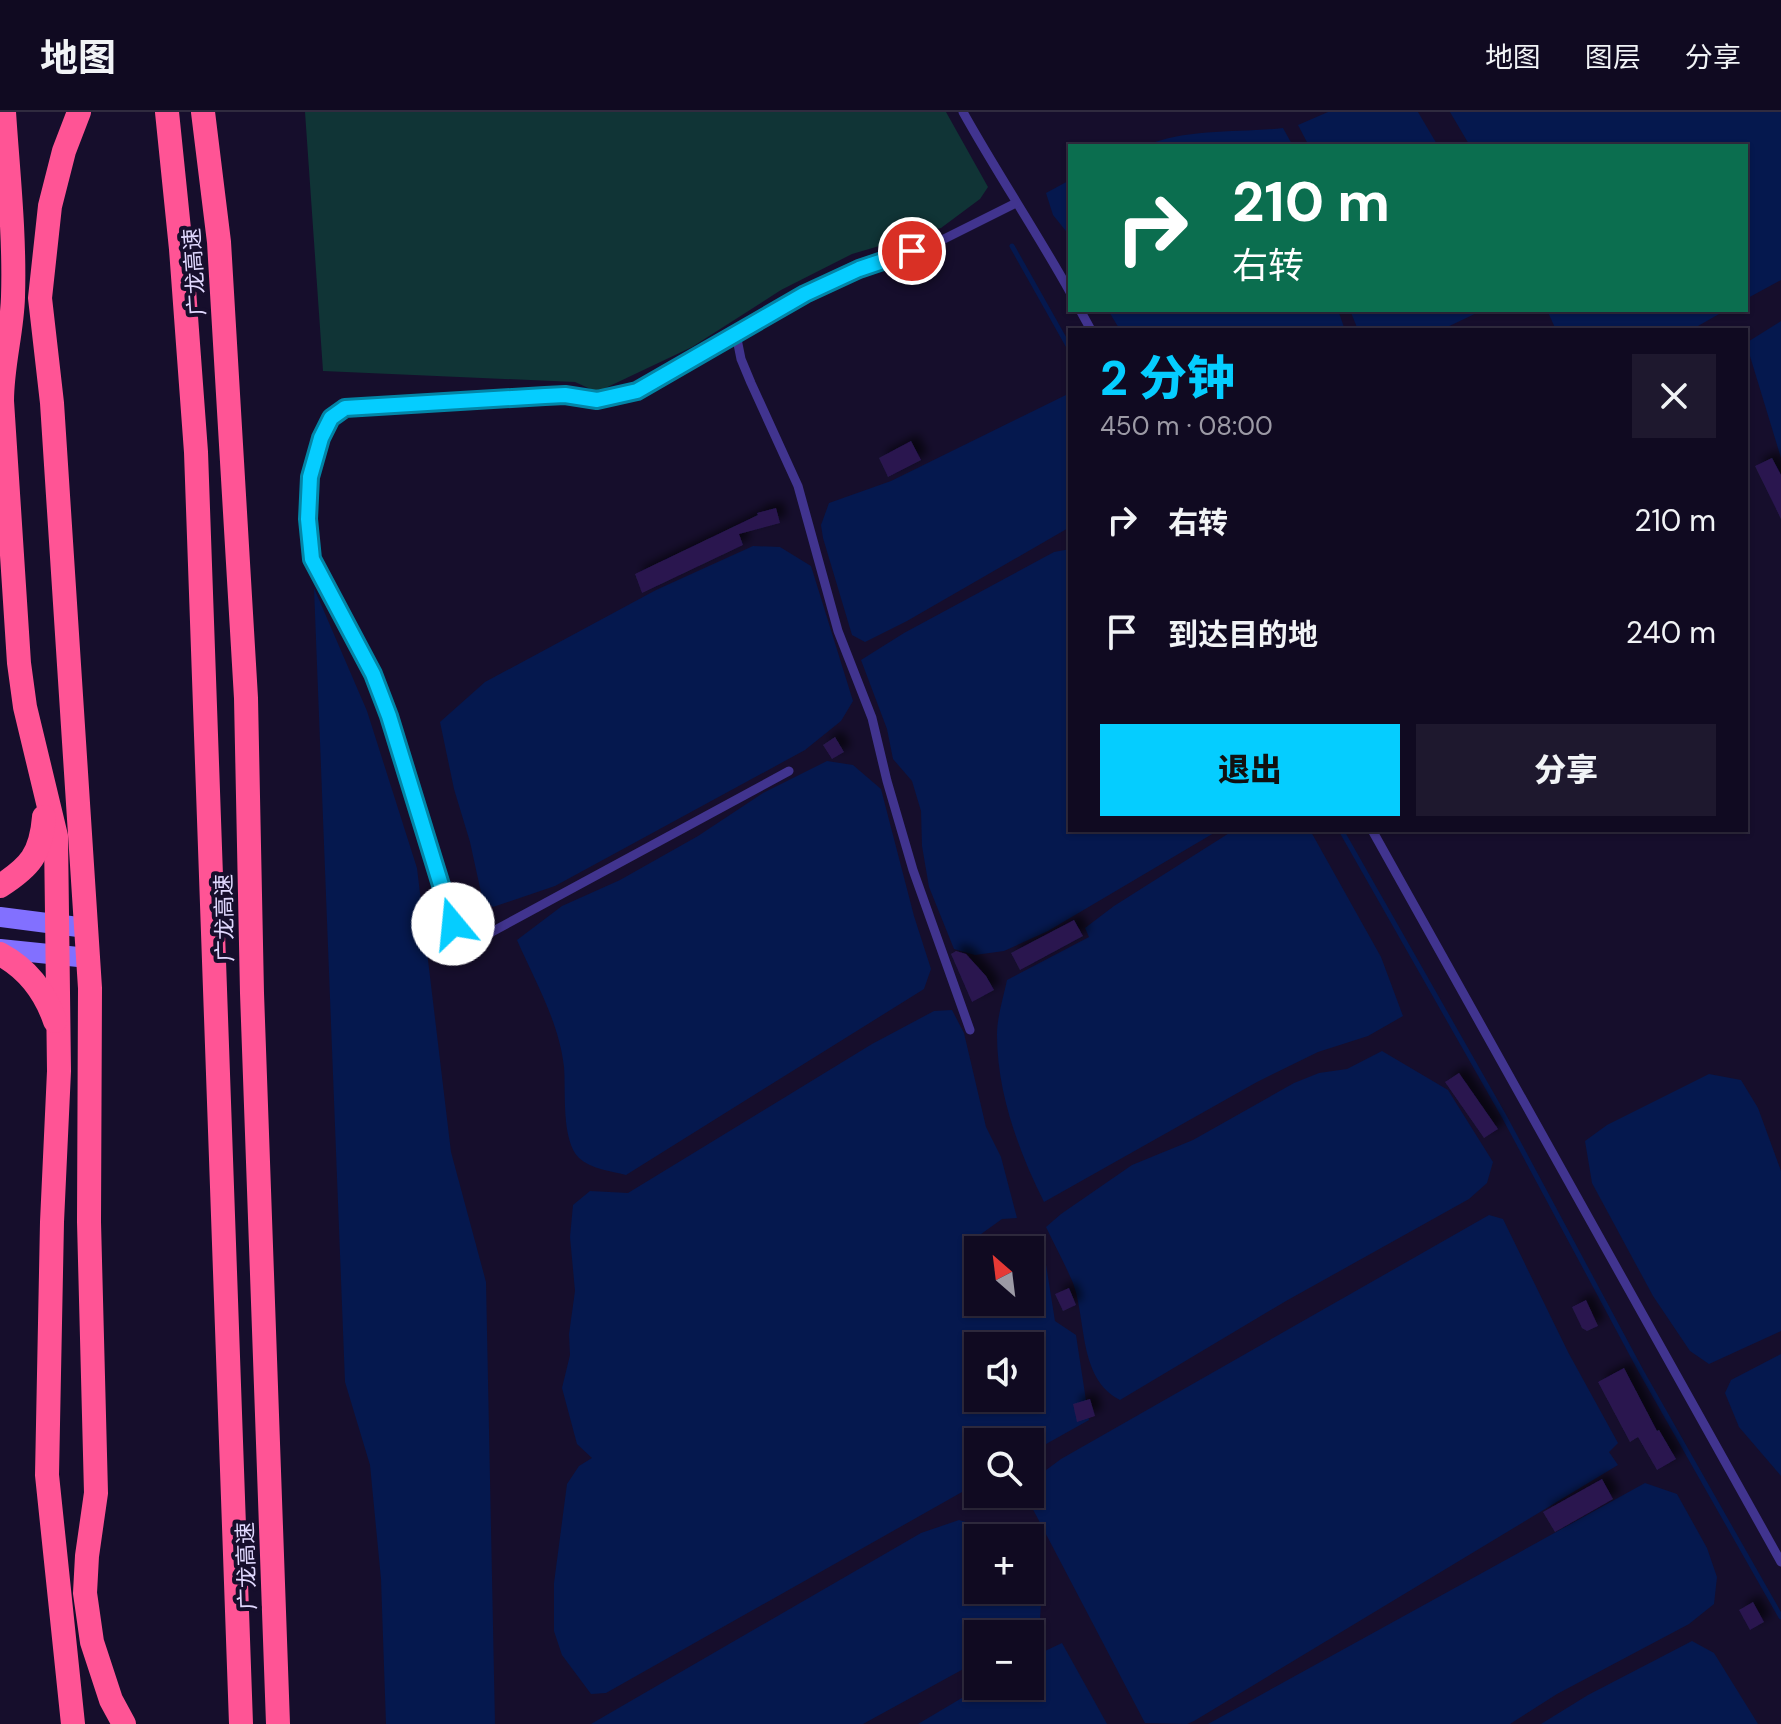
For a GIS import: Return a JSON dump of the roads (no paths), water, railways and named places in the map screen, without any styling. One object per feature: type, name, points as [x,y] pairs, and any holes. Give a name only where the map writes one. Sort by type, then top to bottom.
[{"type":"highway","points":[[4,112],[14,254],[13,301],[2,371],[2,401],[19,663],[25,707],[56,836],[59,1032],[47,1475],[73,1724]]},
{"type":"highway","points":[[79,112],[64,151],[50,206],[40,298],[52,403],[90,988],[89,1237],[96,1493],[85,1593],[92,1642],[111,1700],[124,1724]]},
{"type":"highway","name":"广龙高速","points":[[167,112],[181,249],[197,467],[241,1724]]},
{"type":"highway","name":"广龙高速","points":[[203,112],[219,242],[246,698],[252,993],[278,1724]]},
{"type":"highway","points":[[0,886],[25,871],[40,847],[46,787]]},
{"type":"highway","points":[[0,952],[41,988],[59,1032]]},
{"type":"main road","points":[[0,917],[86,928]]},
{"type":"main road","points":[[0,952],[88,958]]},
{"type":"lane","points":[[963,112],[1068,289]]},
{"type":"lane","points":[[789,771],[462,948],[402,754],[378,688],[312,559],[308,519],[310,477],[321,438],[331,418],[345,408],[552,395],[597,400],[637,391],[818,288],[859,269],[938,242],[1016,203]]},
{"type":"lane","points":[[736,334],[741,359],[798,486],[838,631],[872,718],[913,870],[970,1030]]},
{"type":"lane","points":[[1373,832],[1781,1562]]},
{"type":"waterway","points":[[1012,246],[1068,345]]},
{"type":"waterway","points":[[1342,832],[1505,1118],[1641,1371],[1781,1617]]}]
